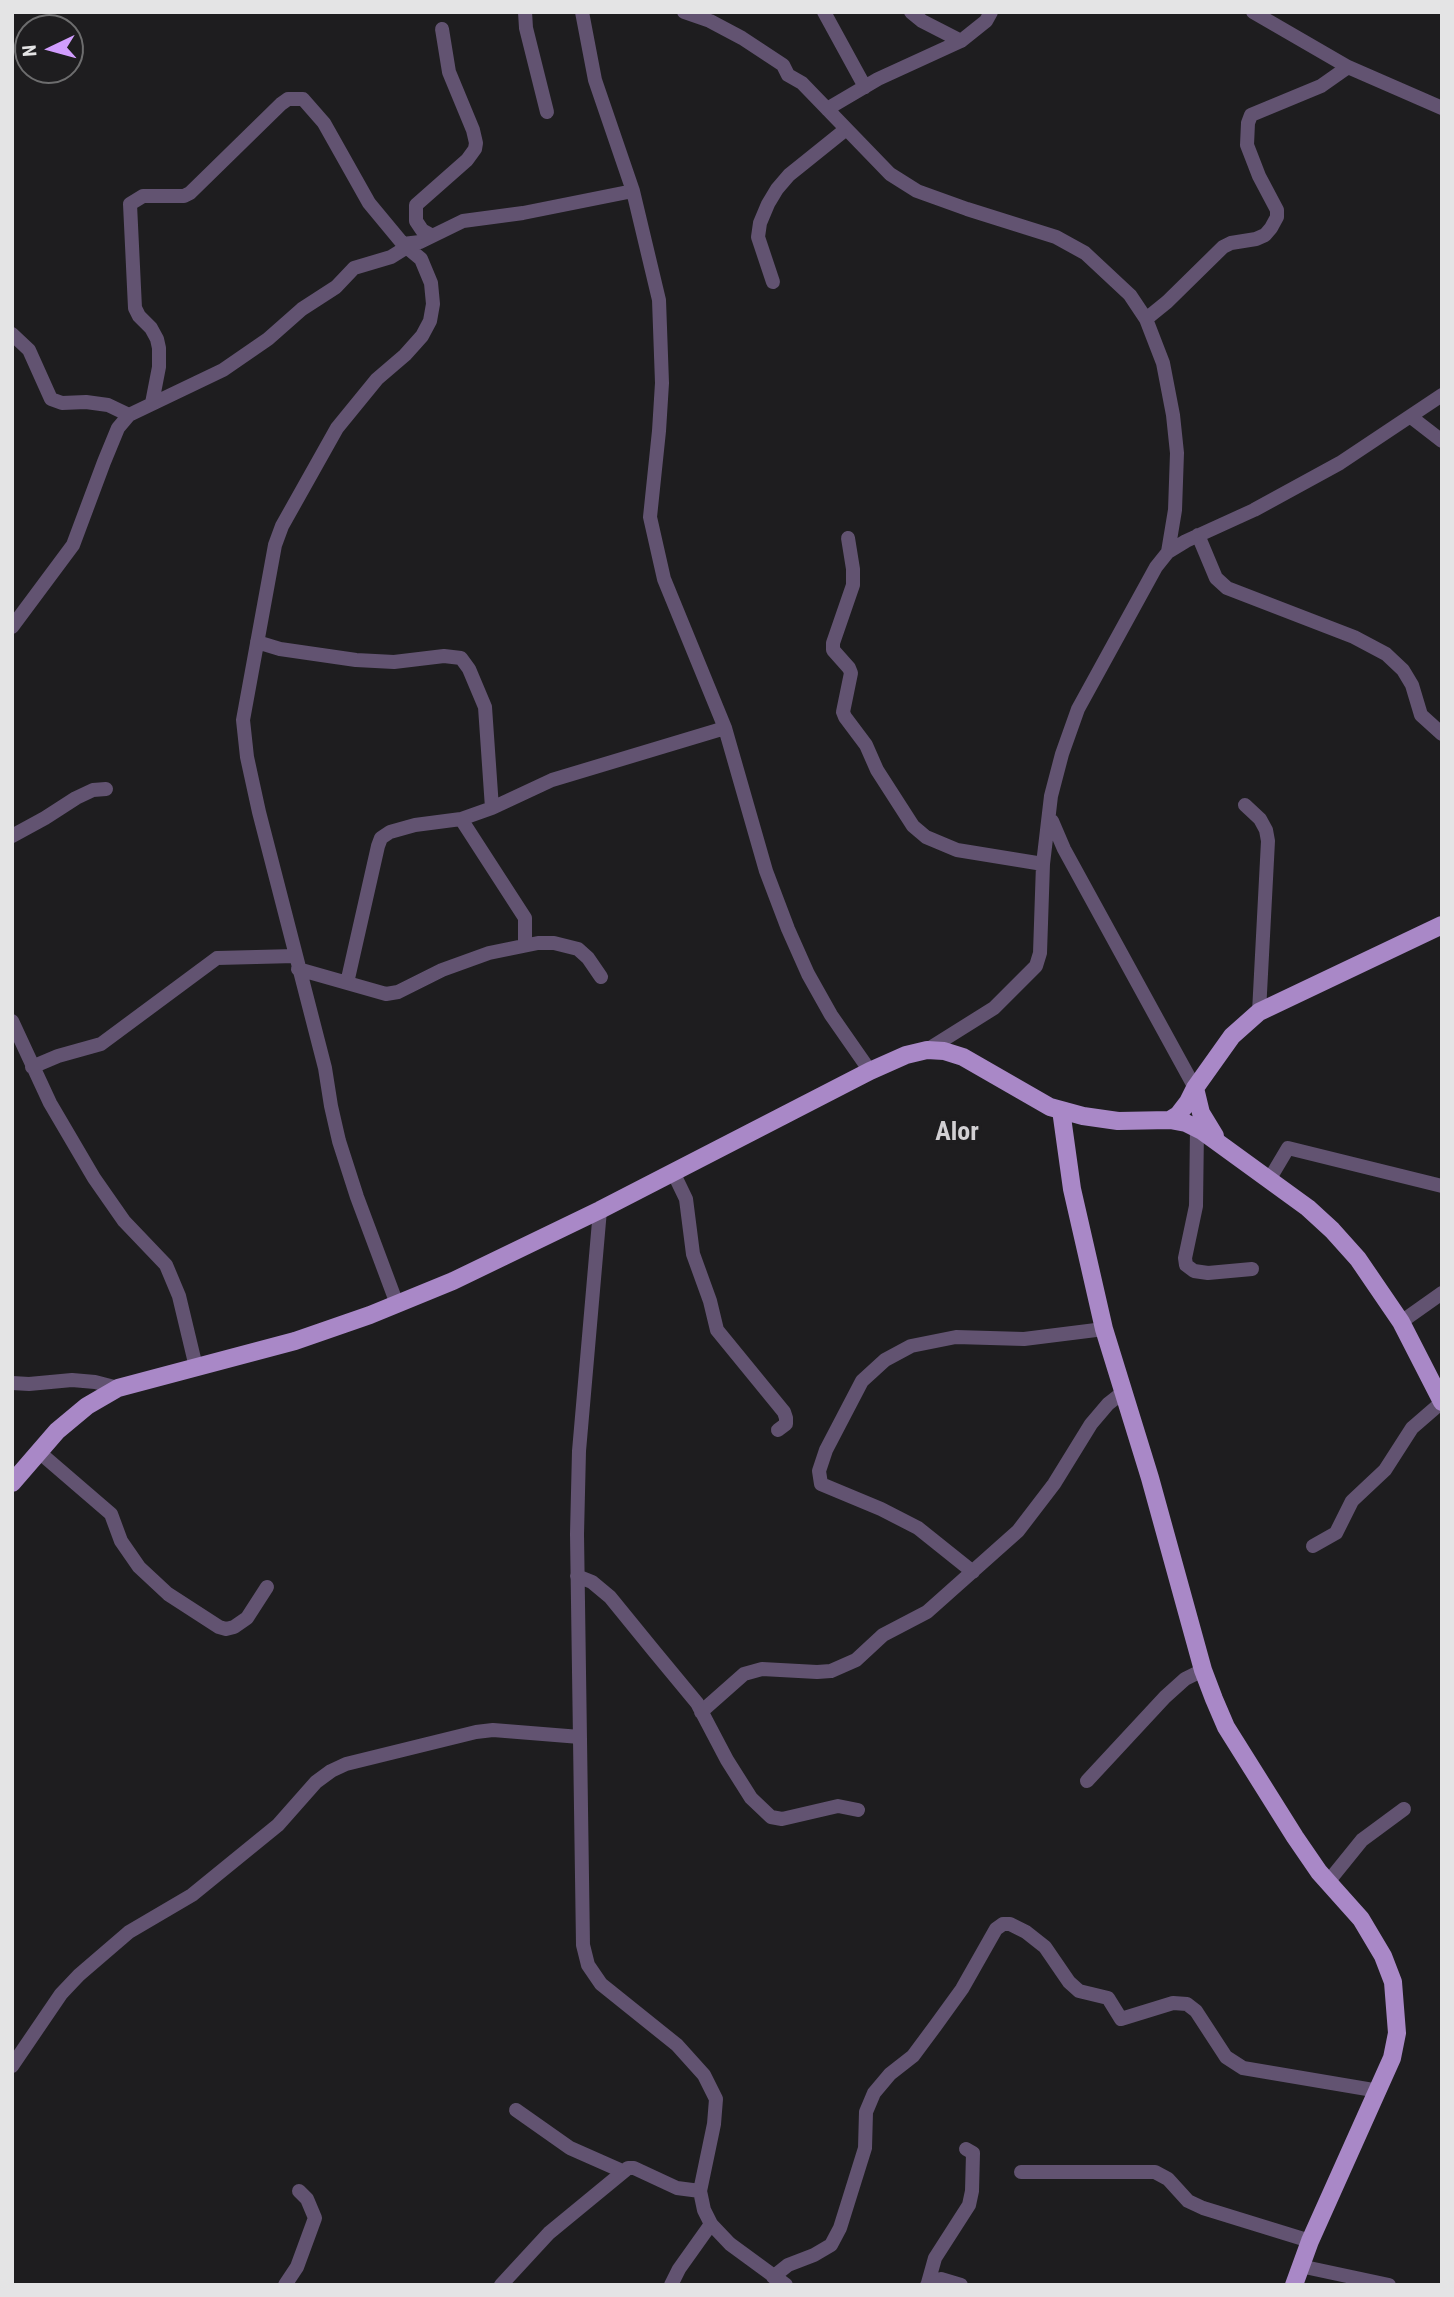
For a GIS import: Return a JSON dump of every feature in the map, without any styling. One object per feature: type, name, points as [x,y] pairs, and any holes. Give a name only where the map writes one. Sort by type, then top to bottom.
[{"type":"main road","points":[[1170,1120],[1178,1115],[1232,1036],[1259,1012],[1442,925]]},
{"type":"main road","points":[[12,1483],[57,1431],[87,1406],[118,1388],[295,1341],[453,1281],[600,1210],[870,1071],[906,1055],[927,1050],[944,1051],[963,1057],[1050,1107],[1118,1121],[1170,1120],[1197,1129],[1221,1144],[1332,1230],[1358,1259],[1401,1322],[1442,1402]]},
{"type":"main road","points":[[1195,1088],[1201,1113],[1221,1144]]},
{"type":"main road","points":[[1061,1110],[1072,1189],[1104,1329],[1150,1478],[1203,1670],[1226,1727],[1295,1837],[1328,1882],[1361,1919],[1383,1956],[1393,1982],[1397,2033],[1392,2058],[1310,2242],[1294,2285]]},
{"type":"street","points":[[525,12],[526,28],[547,112]]},
{"type":"street","points":[[582,12],[595,80],[633,191],[659,300],[662,333],[659,431],[650,517],[664,579],[725,728],[766,871],[788,929],[808,974],[831,1015],[870,1071]]},
{"type":"street","points":[[684,12],[710,21],[782,65],[788,75],[802,83],[890,174],[917,191],[1056,237],[1085,253],[1130,295],[1146,319],[1163,363],[1173,415],[1177,453],[1175,510],[1168,552]]},
{"type":"street","points":[[824,12],[864,87]]},
{"type":"street","points":[[911,12],[922,22],[961,41]]},
{"type":"street","points":[[827,109],[864,87],[961,41],[986,22],[991,12]]},
{"type":"street","points":[[1253,12],[1348,67],[1442,107]]},
{"type":"street","points":[[429,237],[416,221],[416,205],[467,160],[476,143],[449,72],[442,29]]},
{"type":"street","points":[[1146,319],[1167,303],[1223,247],[1265,235],[1277,217],[1277,210],[1247,145],[1251,116],[1321,86],[1348,67]]},
{"type":"street","points":[[152,403],[159,367],[159,348],[151,328],[135,308],[130,204],[142,196],[190,194],[288,99],[303,99],[324,122],[369,203],[405,246],[418,254],[425,265]]},
{"type":"street","points":[[773,282],[758,237],[760,223],[768,204],[789,175],[845,130]]},
{"type":"street","points":[[12,628],[73,545],[118,428],[129,415],[202,381],[244,356],[302,309],[336,287],[354,268],[391,257],[405,246],[463,221],[523,213],[633,191]]},
{"type":"street","points":[[397,1304],[339,1141],[325,1068],[247,757],[243,720],[275,545],[282,526],[337,428],[377,379],[422,336],[430,321],[433,304],[431,283],[423,248],[429,237]]},
{"type":"street","points":[[12,334],[29,350],[51,398],[62,403],[108,405],[129,415]]},
{"type":"street","points":[[927,1050],[994,1008],[1036,966],[1040,953],[1043,864],[1051,796],[1062,754],[1078,709],[1156,567],[1168,552],[1198,535],[1254,510],[1339,463],[1442,395]]},
{"type":"street","points":[[1411,417],[1442,441]]},
{"type":"street","points":[[1198,535],[1216,578],[1227,588],[1354,637],[1386,654],[1403,670],[1412,685],[1421,715],[1442,734]]},
{"type":"street","points":[[848,538],[853,585],[833,650],[849,668],[850,673],[843,712],[845,717],[866,745],[877,770],[913,825],[926,837],[957,850],[1043,864]]},
{"type":"street","points":[[257,642],[280,649],[356,660],[394,662],[444,656],[461,658],[469,669],[485,707],[492,808]]},
{"type":"street","points":[[347,983],[381,838],[390,832],[415,825],[461,819],[492,808],[552,780],[725,728]]},
{"type":"street","points":[[12,836],[76,798],[93,790],[106,789]]},
{"type":"street","points":[[1245,805],[1260,819],[1268,841],[1259,1012]]},
{"type":"street","points":[[1050,810],[1063,849],[1195,1088]]},
{"type":"street","points":[[461,819],[525,918],[525,945]]},
{"type":"street","points":[[1046,849],[1050,844],[1063,849]]},
{"type":"street","points":[[32,1066],[101,1044],[217,958],[297,962],[347,983],[386,995],[489,953],[525,945],[554,943],[578,949],[601,977]]},
{"type":"street","points":[[12,1021],[17,1044],[94,1178],[124,1221],[166,1265],[178,1296],[196,1367]]},
{"type":"street","points":[[1197,1129],[1196,1206],[1185,1258],[1186,1265],[1194,1271],[1208,1273],[1252,1269]]},
{"type":"street","points":[[1269,1180],[1289,1148],[1442,1186]]},
{"type":"street","points":[[673,1172],[686,1199],[693,1254],[717,1330],[784,1412],[786,1424],[778,1430]]},
{"type":"street","points":[[600,1210],[579,1451],[583,1945],[589,1965],[601,1983],[677,2045],[704,2075],[716,2099],[714,2124],[700,2191],[704,2210],[711,2224],[730,2244],[780,2281],[788,2265],[831,2245],[840,2228],[860,2168],[865,2148],[866,2112],[874,2093],[890,2074],[913,2056],[962,1989],[996,1929],[1003,1924],[1010,1924],[1026,1932],[1045,1947],[1069,1982],[1079,1991],[1108,1998],[1121,2019],[1173,2003],[1187,2004],[1196,2011],[1226,2057],[1243,2068],[1379,2091]]},
{"type":"street","points":[[1401,1322],[1442,1293]]},
{"type":"street","points":[[973,1572],[918,1528],[821,1484],[819,1471],[826,1450],[862,1381],[885,1360],[911,1346],[956,1337],[1024,1339],[1104,1329]]},
{"type":"street","points":[[12,1383],[72,1380],[118,1388]]},
{"type":"street","points":[[701,1712],[744,1674],[762,1669],[831,1671],[856,1660],[883,1635],[927,1612],[1018,1531],[1054,1484],[1091,1424],[1108,1404],[1122,1394]]},
{"type":"street","points":[[1313,1546],[1336,1532],[1352,1501],[1385,1470],[1412,1428],[1442,1402]]},
{"type":"street","points":[[39,1452],[111,1514],[121,1541],[139,1567],[168,1594],[219,1627],[234,1627],[247,1618],[267,1587]]},
{"type":"street","points":[[578,1576],[592,1581],[610,1597],[701,1712],[751,1798],[771,1817],[782,1819],[838,1806],[858,1810]]},
{"type":"street","points":[[1087,1781],[1164,1697],[1185,1679],[1203,1670]]},
{"type":"street","points":[[12,2066],[61,1994],[79,1975],[129,1932],[192,1895],[278,1825],[316,1782],[331,1771],[346,1764],[476,1732],[493,1730],[580,1737]]},
{"type":"street","points":[[1328,1882],[1362,1840],[1404,1809]]},
{"type":"street","points":[[516,2110],[570,2148],[622,2171]]},
{"type":"street","points":[[928,2284],[935,2258],[969,2205],[973,2152],[966,2149]]},
{"type":"street","points":[[501,2285],[549,2233],[622,2171],[634,2168],[668,2185],[700,2191]]},
{"type":"street","points":[[1021,2172],[1155,2172],[1168,2179],[1188,2201],[1203,2208],[1310,2242]]},
{"type":"street","points":[[285,2285],[297,2267],[315,2218],[307,2199],[299,2191]]},
{"type":"street","points":[[671,2285],[711,2224]]},
{"type":"street","points":[[1300,2266],[1389,2285]]},
{"type":"street","points":[[928,2284],[941,2279],[961,2285]]},
{"type":"district","name":"Alor","points":[[957,1133]]}]
